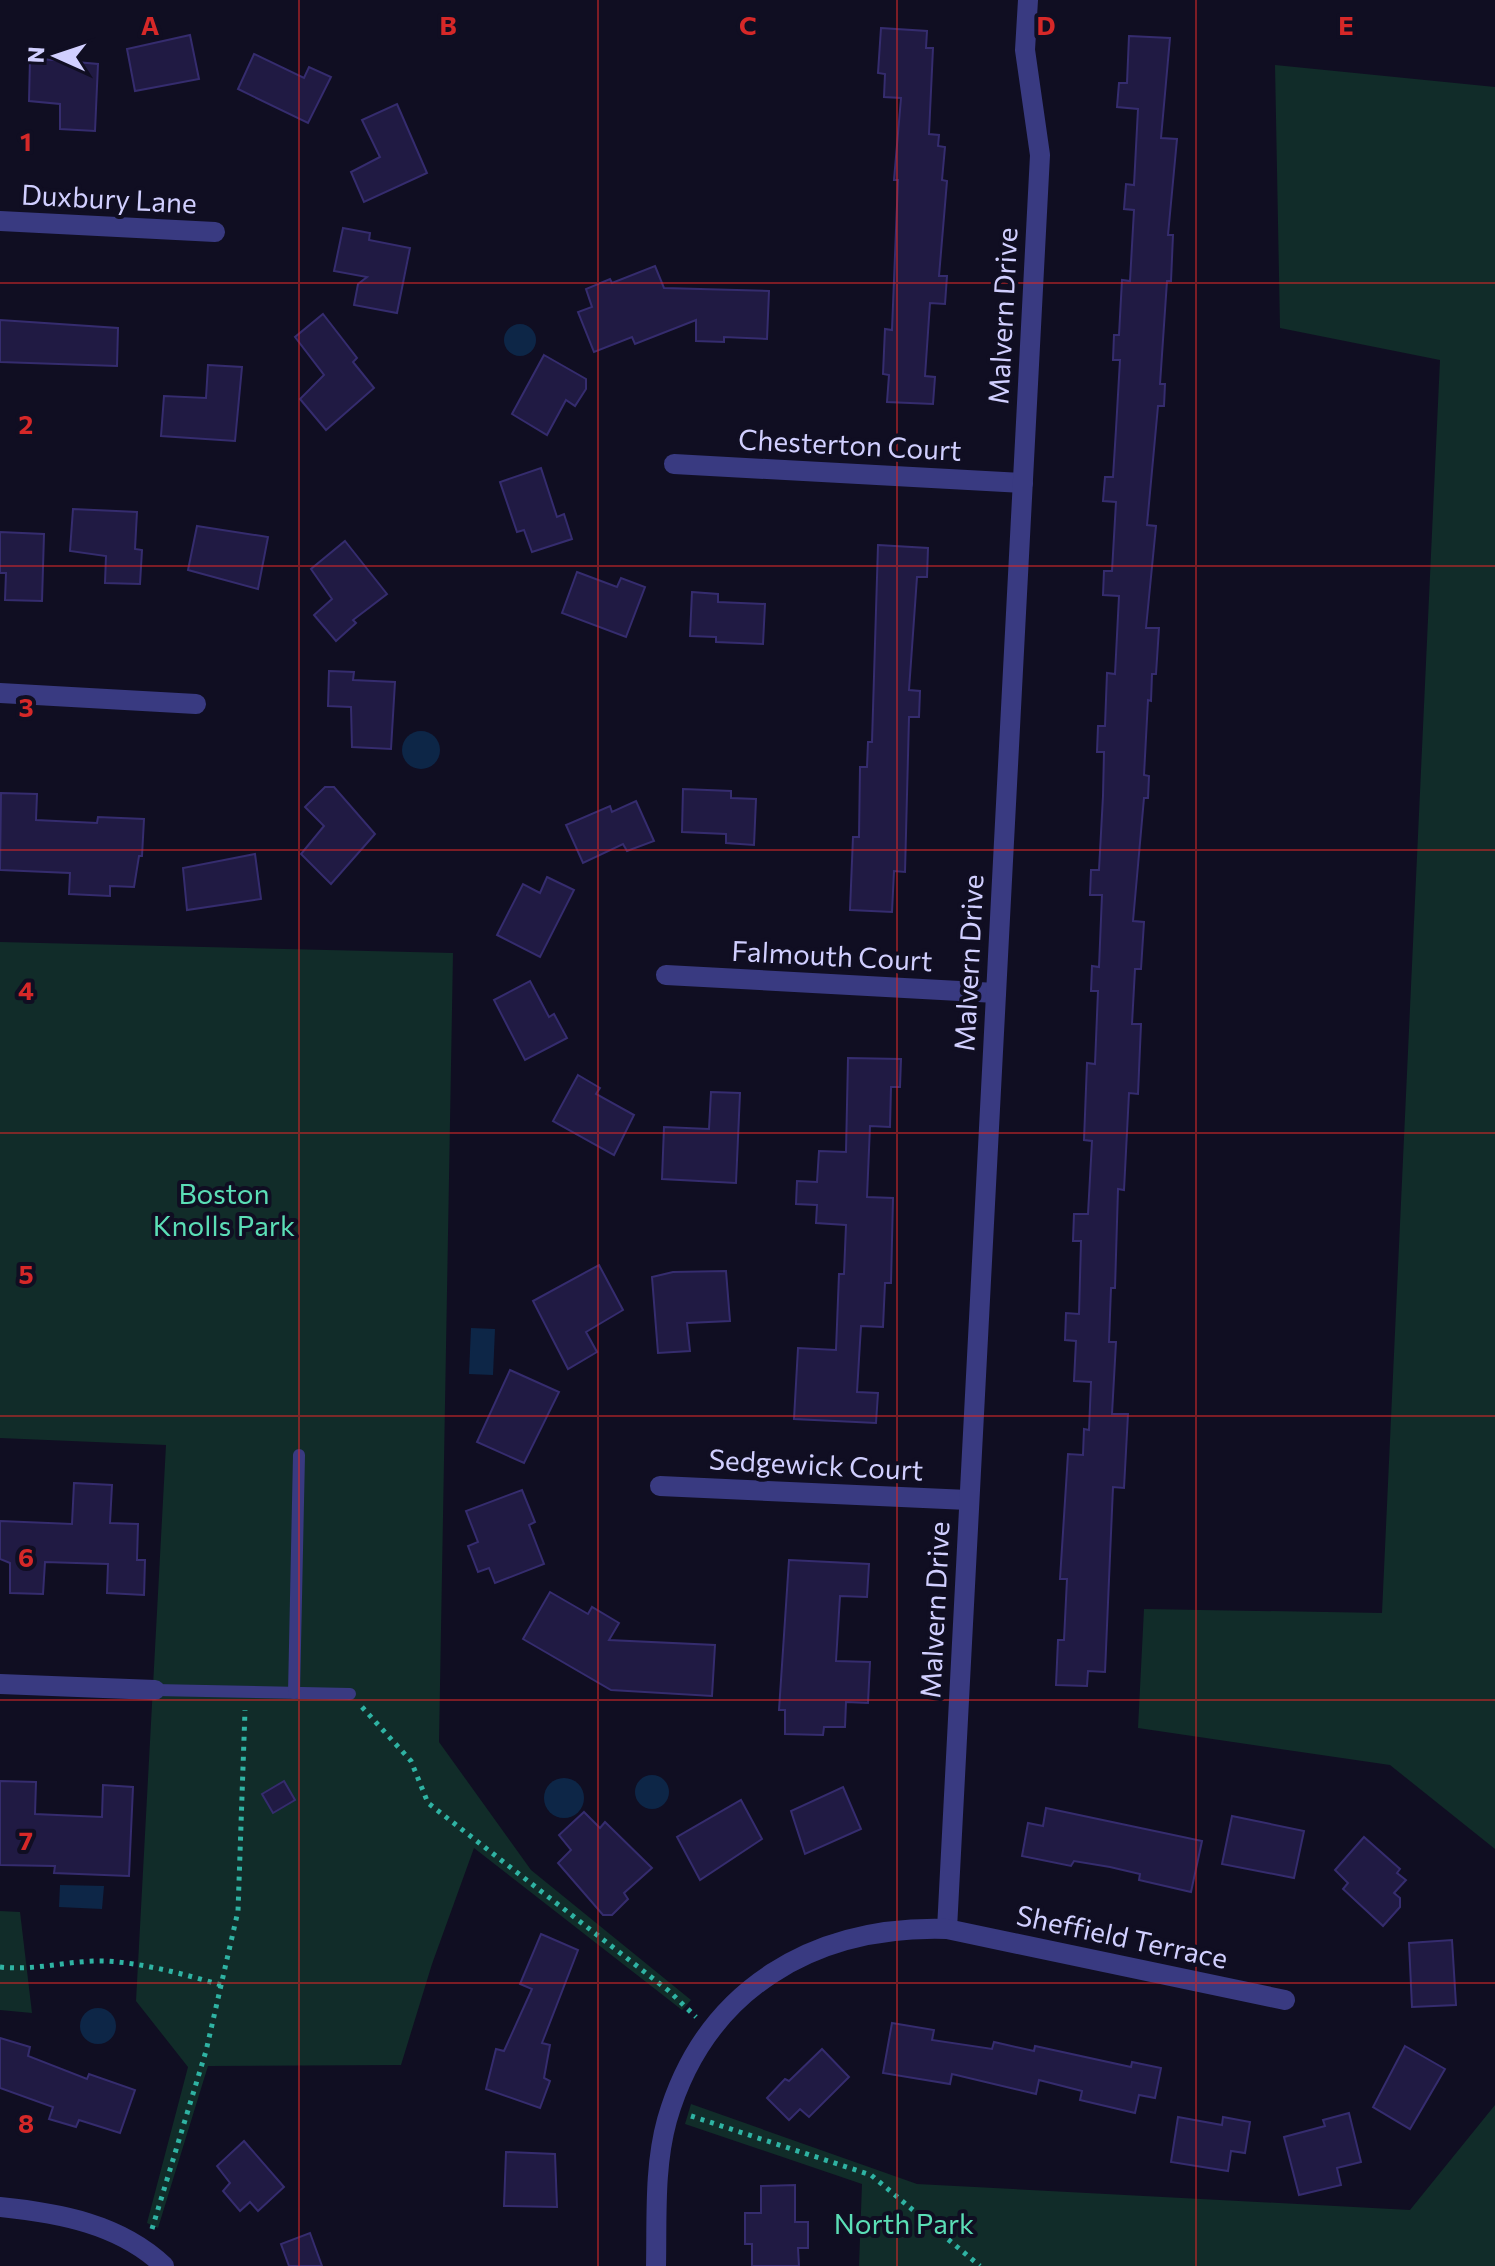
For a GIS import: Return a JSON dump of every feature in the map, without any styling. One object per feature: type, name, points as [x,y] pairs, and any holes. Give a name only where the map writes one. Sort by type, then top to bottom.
[{"type":"street","name":"Malvern Drive","points":[[947,1929],[1040,155],[1025,50],[1028,0]]},
{"type":"street","name":"Duxbury Lane","points":[[0,221],[215,232]]},
{"type":"street","name":"Chesterton Court","points":[[674,464],[1023,483]]},
{"type":"street","points":[[0,693],[196,704]]},
{"type":"street","name":"Falmouth Court","points":[[666,975],[996,993]]},
{"type":"street","name":"Sedgewick Court","points":[[660,1486],[968,1500]]},
{"type":"street","points":[[0,1684],[155,1690]]},
{"type":"street","name":"Sheffield Terrace","points":[[656,2266],[660,2155],[679,2085],[711,2031],[752,1988],[785,1964],[826,1944],[892,1930],[947,1929],[1285,2000]]},
{"type":"street","points":[[0,2207],[42,2211],[98,2226],[146,2249],[164,2266]]},
{"type":"lane","points":[[294,1693],[299,1455]]},
{"type":"lane","points":[[155,1690],[350,1694]]},
{"type":"path","points":[[146,2249],[206,2051],[238,1911],[245,1692]]},
{"type":"path","points":[[350,1694],[411,1761],[428,1803],[669,1991],[711,2031]]},
{"type":"path","points":[[0,1967],[27,1970],[104,1961],[190,1975],[221,1985]]},
{"type":"path","points":[[671,2109],[871,2175],[980,2266]]},
{"type":"green space","points":[[1275,65],[1495,87],[1495,1849],[1390,1765],[1138,1728],[1144,1609],[1382,1613],[1440,360],[1280,328]]},
{"type":"green space","name":"Boston Knolls Park","points":[[0,942],[453,953],[439,1742],[531,1870],[691,2000],[682,2010],[474,1848],[432,1964],[401,2065],[208,2066],[158,2228],[147,2223],[188,2067],[136,2001],[166,1445],[0,1438]]},
{"type":"green space","points":[[0,1911],[20,1912],[32,2013],[0,2010]]},
{"type":"green space","name":"North Park","points":[[691,2104],[917,2184],[1410,2210],[1495,2105],[1495,2266],[859,2266],[862,2184],[685,2124]]},
{"type":"water","points":[[520,324],[531,329],[536,340],[531,351],[520,356],[509,351],[504,340],[509,329]]},
{"type":"water","points":[[421,731],[434,737],[440,750],[434,763],[421,769],[408,763],[402,750],[408,737]]},
{"type":"water","points":[[471,1328],[495,1329],[493,1375],[469,1374]]},
{"type":"water","points":[[652,1775],[664,1780],[669,1792],[664,1804],[652,1809],[640,1804],[635,1792],[640,1780]]},
{"type":"water","points":[[564,1778],[578,1784],[584,1798],[578,1812],[564,1818],[550,1812],[544,1798],[550,1784]]},
{"type":"water","points":[[60,1885],[104,1886],[102,1909],[59,1907]]},
{"type":"water","points":[[98,2008],[111,2013],[116,2026],[111,2039],[98,2044],[85,2039],[80,2026],[85,2013]]},
{"type":"building","points":[[881,28],[927,31],[926,48],[933,48],[929,134],[939,135],[938,146],[945,147],[942,180],[947,181],[939,276],[947,276],[945,304],[930,303],[925,376],[935,377],[933,404],[887,402],[889,375],[883,374],[885,329],[892,330],[898,180],[894,180],[901,98],[884,97],[885,74],[878,73]]},
{"type":"building","points":[[190,35],[199,79],[135,91],[127,49]]},
{"type":"building","points":[[1129,36],[1170,38],[1161,138],[1177,139],[1168,235],[1173,235],[1171,281],[1167,281],[1160,384],[1165,384],[1164,406],[1158,406],[1147,525],[1156,526],[1146,628],[1159,628],[1156,674],[1152,674],[1151,701],[1148,700],[1144,775],[1149,776],[1148,798],[1144,798],[1133,921],[1144,922],[1141,969],[1135,969],[1132,1024],[1141,1024],[1138,1094],[1129,1093],[1124,1190],[1118,1189],[1115,1288],[1111,1288],[1109,1342],[1116,1342],[1112,1414],[1128,1414],[1124,1488],[1113,1487],[1105,1672],[1088,1671],[1087,1686],[1056,1685],[1058,1640],[1064,1640],[1067,1579],[1060,1579],[1068,1454],[1083,1455],[1084,1429],[1089,1430],[1091,1382],[1074,1381],[1076,1341],[1065,1340],[1066,1313],[1079,1314],[1081,1241],[1073,1241],[1074,1214],[1088,1214],[1092,1141],[1084,1140],[1087,1063],[1095,1064],[1098,991],[1091,991],[1092,966],[1099,967],[1102,895],[1090,895],[1091,870],[1099,870],[1103,796],[1104,752],[1097,752],[1098,726],[1105,726],[1107,673],[1115,674],[1119,596],[1103,595],[1104,571],[1112,571],[1116,502],[1103,501],[1105,477],[1113,477],[1120,360],[1113,360],[1114,335],[1119,335],[1122,280],[1130,281],[1134,210],[1124,209],[1126,184],[1134,185],[1138,109],[1117,107],[1119,83],[1127,83]]},
{"type":"building","points":[[254,54],[304,78],[309,67],[331,77],[308,123],[238,89]]},
{"type":"building","points":[[30,58],[98,64],[95,131],[60,129],[60,104],[29,101]]},
{"type":"building","points":[[397,104],[427,173],[364,202],[351,172],[380,157],[362,120]]},
{"type":"building","points":[[343,228],[370,233],[369,240],[410,248],[397,313],[354,305],[358,284],[367,277],[334,271]]},
{"type":"building","points":[[655,266],[664,288],[769,291],[767,339],[724,337],[724,342],[696,341],[696,320],[635,344],[632,337],[594,352],[578,312],[592,307],[586,289],[610,279],[612,283]]},
{"type":"building","points":[[323,314],[357,358],[353,362],[374,388],[326,430],[300,399],[324,375],[295,337]]},
{"type":"building","points":[[0,320],[118,328],[117,366],[0,362]]},
{"type":"building","points":[[544,355],[586,379],[586,389],[575,406],[566,400],[547,435],[512,414]]},
{"type":"building","points":[[208,365],[242,367],[235,441],[161,436],[164,396],[206,398]]},
{"type":"building","points":[[541,468],[557,517],[564,514],[572,539],[532,552],[524,530],[517,532],[500,482]]},
{"type":"building","points":[[73,509],[137,512],[135,549],[142,550],[140,584],[105,583],[106,556],[70,551]]},
{"type":"building","points":[[197,526],[268,537],[258,589],[188,570]]},
{"type":"building","points":[[0,532],[44,534],[42,601],[5,600],[6,573],[0,573]]},
{"type":"building","points":[[345,541],[387,594],[353,620],[356,623],[336,641],[314,615],[332,599],[311,569]]},
{"type":"building","points":[[878,545],[928,548],[927,577],[917,577],[909,690],[920,691],[919,717],[909,717],[905,872],[894,871],[892,912],[850,910],[853,837],[859,837],[860,767],[867,767],[868,742],[872,742]]},
{"type":"building","points":[[577,572],[617,587],[621,578],[645,587],[626,637],[562,613]]},
{"type":"building","points":[[692,592],[718,594],[718,602],[765,604],[763,644],[716,642],[716,637],[690,636]]},
{"type":"building","points":[[329,671],[354,672],[353,680],[395,682],[391,749],[352,747],[351,707],[328,706]]},
{"type":"building","points":[[325,787],[334,787],[375,834],[331,884],[301,854],[324,826],[305,807]]},
{"type":"building","points":[[683,789],[731,791],[731,798],[756,799],[754,845],[726,843],[726,834],[682,832]]},
{"type":"building","points":[[1,793],[37,794],[36,820],[97,823],[98,817],[144,819],[142,856],[139,856],[134,887],[110,886],[110,896],[69,894],[70,873],[0,870]]},
{"type":"building","points":[[636,801],[654,841],[627,851],[623,844],[583,863],[566,825],[610,806],[612,812]]},
{"type":"building","points":[[255,854],[261,899],[187,910],[183,868]]},
{"type":"building","points":[[547,877],[574,890],[540,957],[497,935],[523,884],[540,893]]},
{"type":"building","points":[[530,981],[549,1017],[554,1014],[567,1038],[525,1060],[494,1000]]},
{"type":"building","points":[[848,1058],[901,1059],[900,1087],[891,1087],[890,1127],[870,1126],[867,1197],[893,1198],[891,1283],[885,1283],[883,1327],[861,1326],[857,1392],[878,1393],[876,1423],[794,1419],[798,1348],[836,1350],[839,1274],[844,1274],[846,1225],[816,1223],[817,1205],[796,1204],[797,1181],[817,1182],[819,1151],[846,1152]]},
{"type":"building","points":[[578,1075],[600,1088],[596,1094],[634,1115],[614,1155],[553,1121]]},
{"type":"building","points":[[711,1092],[740,1093],[736,1183],[662,1179],[664,1127],[709,1129]]},
{"type":"building","points":[[599,1265],[623,1310],[586,1332],[597,1352],[568,1369],[533,1301]]},
{"type":"building","points":[[726,1271],[730,1321],[687,1323],[690,1351],[658,1353],[652,1277],[673,1272]]},
{"type":"building","points":[[510,1370],[559,1392],[524,1463],[477,1442]]},
{"type":"building","points":[[74,1483],[112,1485],[110,1523],[138,1524],[137,1560],[145,1560],[144,1595],[107,1593],[108,1564],[45,1562],[43,1594],[10,1593],[10,1563],[0,1559],[0,1521],[72,1524]]},
{"type":"building","points":[[522,1490],[535,1522],[529,1525],[544,1564],[495,1583],[489,1568],[478,1572],[468,1546],[478,1542],[466,1511]]},
{"type":"building","points":[[789,1560],[869,1564],[867,1597],[840,1596],[836,1661],[870,1662],[868,1703],[846,1702],[845,1727],[824,1727],[823,1735],[785,1734],[785,1710],[779,1710]]},
{"type":"building","points":[[550,1592],[588,1614],[592,1607],[619,1623],[609,1640],[715,1645],[712,1696],[611,1690],[523,1639]]},
{"type":"building","points":[[0,1781],[36,1782],[35,1814],[102,1817],[103,1785],[133,1787],[129,1876],[54,1873],[55,1866],[0,1865]]},
{"type":"building","points":[[284,1781],[295,1800],[273,1813],[262,1794]]},
{"type":"building","points":[[843,1787],[861,1829],[805,1854],[791,1811]]},
{"type":"building","points":[[741,1800],[762,1839],[700,1880],[677,1837]]},
{"type":"building","points":[[1046,1808],[1202,1841],[1191,1892],[1139,1880],[1140,1874],[1110,1867],[1074,1861],[1071,1866],[1022,1856],[1028,1823],[1043,1826]]},
{"type":"building","points":[[584,1812],[600,1828],[605,1822],[652,1868],[624,1893],[628,1899],[612,1915],[603,1915],[558,1863],[571,1850],[559,1835]]},
{"type":"building","points":[[1232,1816],[1304,1831],[1294,1878],[1222,1864]]},
{"type":"building","points":[[1364,1837],[1400,1869],[1397,1873],[1406,1880],[1394,1893],[1400,1898],[1400,1907],[1383,1926],[1343,1889],[1348,1883],[1335,1870]]},
{"type":"building","points":[[541,1934],[578,1950],[542,2043],[550,2045],[544,2078],[550,2081],[540,2108],[486,2089],[496,2049],[504,2051],[532,1989],[520,1984]]},
{"type":"building","points":[[1452,1940],[1456,2005],[1412,2007],[1409,1943]]},
{"type":"building","points":[[892,2023],[934,2030],[932,2040],[992,2049],[994,2042],[1034,2051],[1035,2046],[1131,2067],[1132,2062],[1161,2068],[1155,2098],[1139,2095],[1135,2113],[1080,2100],[1082,2091],[1039,2080],[1036,2094],[952,2074],[950,2084],[883,2073]]},
{"type":"building","points":[[0,2038],[30,2047],[28,2056],[87,2079],[89,2074],[135,2090],[120,2133],[79,2120],[76,2127],[49,2119],[53,2107],[0,2088]]},
{"type":"building","points":[[1405,2046],[1445,2069],[1410,2129],[1373,2107]]},
{"type":"building","points":[[822,2049],[849,2077],[809,2117],[800,2109],[789,2120],[767,2098]]},
{"type":"building","points":[[1349,2113],[1361,2162],[1337,2168],[1341,2185],[1299,2195],[1284,2137],[1325,2126],[1323,2120]]},
{"type":"building","points":[[1178,2117],[1222,2125],[1223,2117],[1250,2122],[1245,2153],[1231,2151],[1228,2171],[1171,2162]]},
{"type":"building","points":[[244,2141],[284,2187],[258,2211],[250,2202],[240,2211],[223,2191],[230,2183],[217,2166]]},
{"type":"building","points":[[506,2152],[555,2154],[557,2207],[504,2206]]},
{"type":"building","points":[[795,2185],[795,2222],[808,2222],[808,2248],[798,2248],[799,2266],[752,2266],[752,2244],[745,2244],[745,2213],[761,2213],[761,2186]]},
{"type":"building","points":[[310,2233],[322,2266],[289,2266],[281,2244]]}]
